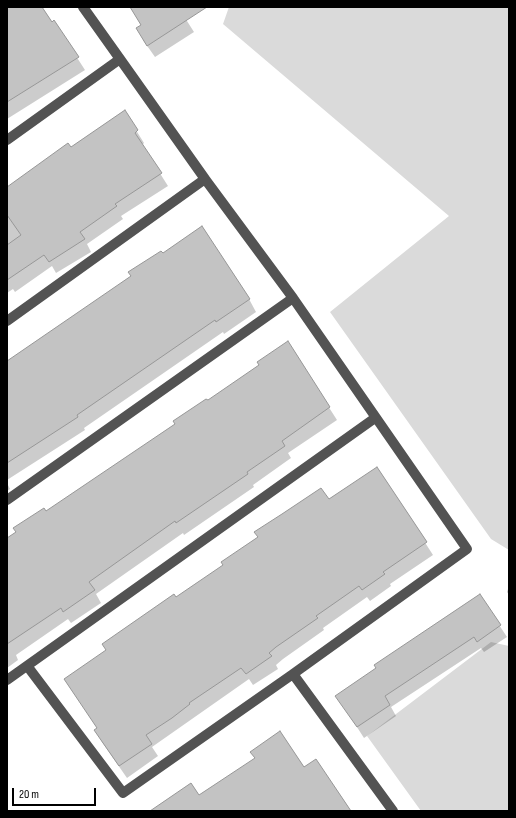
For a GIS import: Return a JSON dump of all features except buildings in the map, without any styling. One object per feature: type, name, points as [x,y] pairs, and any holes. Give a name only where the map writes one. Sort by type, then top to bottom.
[{"type":"street","points":[[28,667],[123,793],[293,674],[467,549],[293,298],[205,179],[83,7]]},
{"type":"street","points":[[7,140],[120,59]]},
{"type":"street","points":[[7,321],[205,179]]},
{"type":"street","points":[[7,500],[293,298]]},
{"type":"street","points":[[7,680],[28,667],[376,418]]},
{"type":"street","points":[[293,674],[393,811]]},
{"type":"shaded area","points":[[229,7],[509,7],[509,550],[491,539],[330,312],[449,216],[223,24]]},
{"type":"shaded area","points":[[491,642],[509,646],[509,811],[421,811],[367,736]]}]
